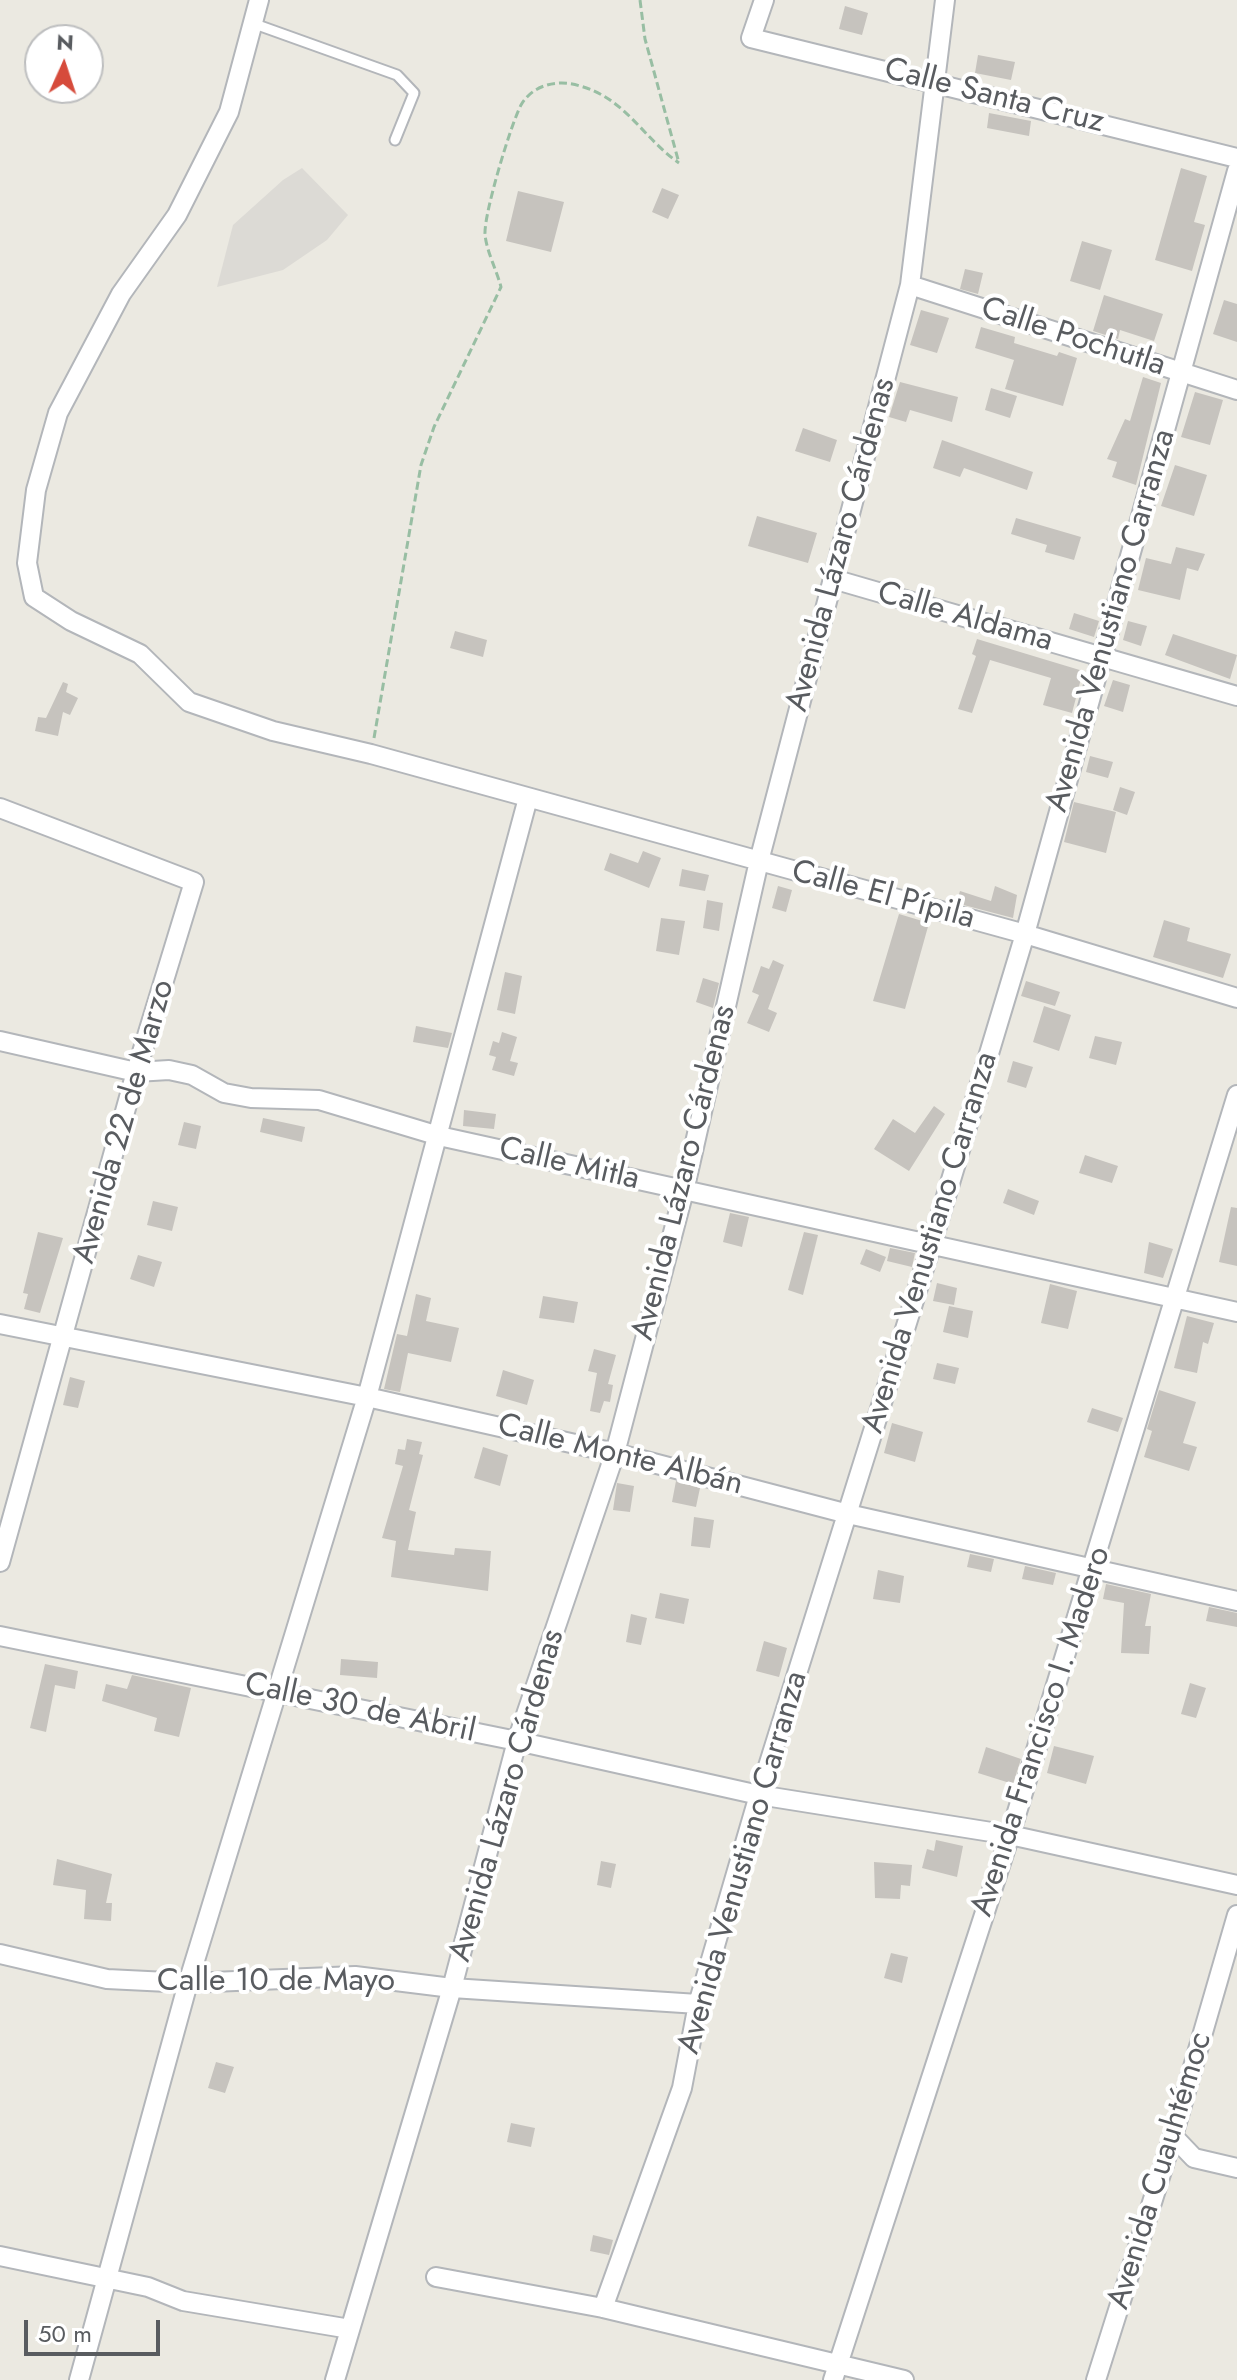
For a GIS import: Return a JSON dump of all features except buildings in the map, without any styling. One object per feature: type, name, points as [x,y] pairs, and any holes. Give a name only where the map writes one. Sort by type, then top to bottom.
[{"type":"street","points":[[252,23],[259,0]]},
{"type":"street","name":"Calle Santa Cruz","points":[[764,0],[751,38],[937,81],[1237,158]]},
{"type":"street","name":"Avenida Lázaro Cárdenas","points":[[335,2380],[452,1988],[517,1741],[615,1453],[684,1191],[759,861],[910,285],[945,0]]},
{"type":"street","name":"Calle El Pípila","points":[[252,23],[229,112],[177,215],[121,294],[58,413],[36,490],[27,563],[34,597],[71,621],[140,654],[189,702],[273,731],[371,754],[1025,934],[1237,998]]},
{"type":"street","name":"Avenida Venustiano Carranza","points":[[603,2308],[682,2088],[698,2004],[759,1795],[1025,934],[1237,171]]},
{"type":"street","name":"Calle Pochutla","points":[[910,285],[1237,390]]},
{"type":"street","name":"Calle Aldama","points":[[833,579],[1237,696]]},
{"type":"street","points":[[79,2380],[188,1983],[367,1397],[528,798]]},
{"type":"street","name":"Avenida 22 de Marzo","points":[[0,808],[194,882],[136,1072],[0,1562]]},
{"type":"street","name":"Calle Mitla","points":[[0,1041],[136,1072],[169,1070],[192,1075],[224,1093],[251,1098],[319,1100],[439,1136],[1237,1312]]},
{"type":"street","name":"Avenida Francisco I. Madero","points":[[834,2373],[1094,1569],[1237,1095]]},
{"type":"street","name":"Calle Monte Albán","points":[[0,1324],[367,1397],[615,1453],[848,1514],[1237,1601]]},
{"type":"street","name":"Calle 30 de Abril","points":[[0,1636],[517,1741],[759,1795],[1010,1835],[1237,1885]]},
{"type":"street","name":"Avenida Cuauhtémoc","points":[[1096,2380],[1173,2136],[1237,1915]]},
{"type":"street","name":"Calle 10 de Mayo","points":[[0,1954],[107,1979],[188,1983],[355,1976],[452,1988],[698,2004]]},
{"type":"street","points":[[1173,2136],[1194,2158],[1237,2168]]},
{"type":"street","points":[[0,2256],[148,2287],[183,2301],[350,2329]]},
{"type":"street","points":[[436,2277],[603,2308],[834,2373],[904,2380]]},
{"type":"lane","points":[[252,23],[397,75],[414,93],[395,140]]},
{"type":"path","points":[[371,754],[421,465],[434,427],[501,287],[485,234],[500,171],[522,103],[542,86],[562,82],[581,86],[627,110],[661,150],[679,163],[645,39],[640,0]]},
{"type":"shaded area","points":[[302,168],[348,215],[327,240],[283,270],[217,287],[233,225],[283,180]]}]
